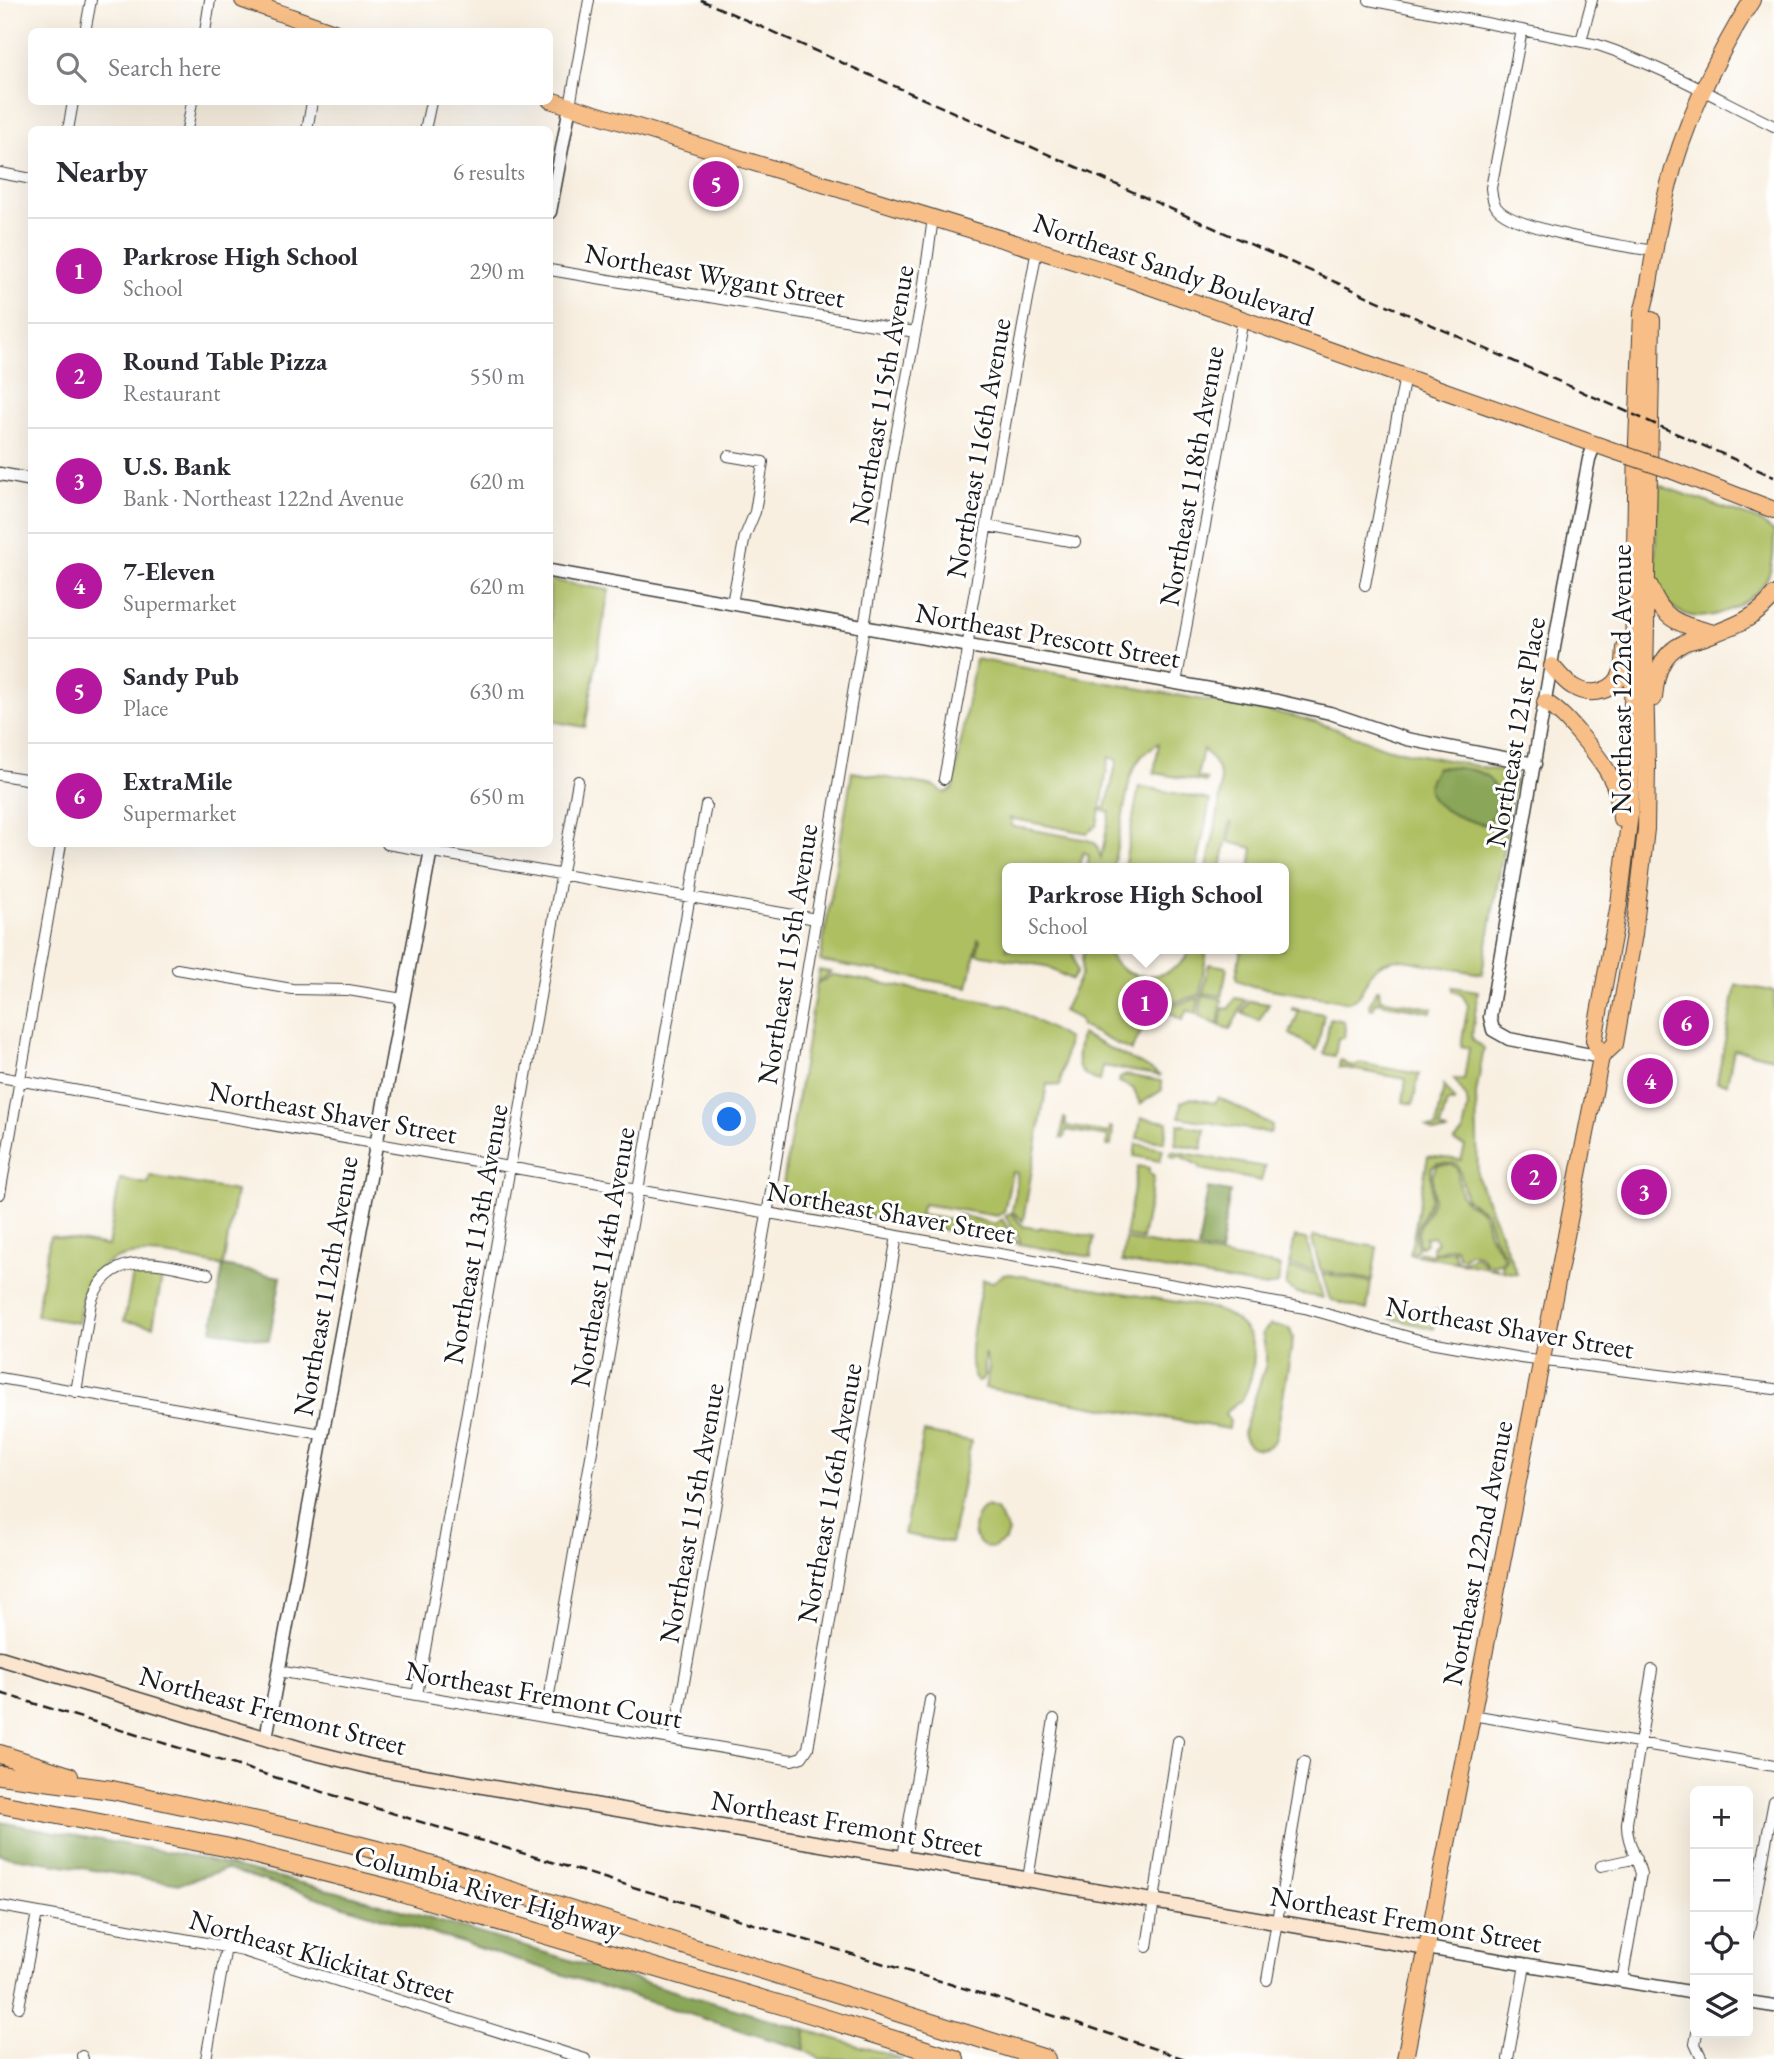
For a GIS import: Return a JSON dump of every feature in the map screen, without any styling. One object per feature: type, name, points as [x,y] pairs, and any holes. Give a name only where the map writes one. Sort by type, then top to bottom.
[{"type":"highway","points":[[0,1754],[112,1790]]},
{"type":"highway","points":[[0,1775],[112,1790]]},
{"type":"highway","name":"Columbia River Highway","points":[[112,1790],[295,1829],[434,1866],[1046,2059]]},
{"type":"highway","name":"Columbia River Highway","points":[[0,1804],[225,1847],[391,1889],[955,2059]]},
{"type":"main road","points":[[243,0],[321,28]]},
{"type":"main road","name":"Northeast 122nd Avenue","points":[[1405,2059],[1601,1056],[1594,1040],[1619,904],[1630,814],[1642,312],[1664,204],[1676,160],[1703,90],[1752,0]]},
{"type":"main road","name":"Northeast Sandy Boulevard","points":[[553,101],[1037,249],[1595,443],[1774,510]]},
{"type":"main road","name":"Northeast 122nd Avenue","points":[[1601,1056],[1615,1044],[1634,934],[1646,829],[1652,313],[1648,293]]},
{"type":"main road","points":[[1647,579],[1655,599],[1670,617],[1691,628],[1714,632]]},
{"type":"main road","points":[[1646,723],[1654,703],[1657,675],[1665,658],[1682,644],[1739,624],[1757,614],[1774,595]]},
{"type":"main road","points":[[1552,666],[1572,686],[1582,691],[1603,691],[1612,687],[1622,672],[1625,641],[1635,620]]},
{"type":"main road","points":[[1545,702],[1558,709],[1604,763],[1618,791],[1621,806],[1618,848],[1619,904]]},
{"type":"main road","name":"Northeast Fremont Street","points":[[0,1658],[265,1738],[372,1767],[1427,1948]]},
{"type":"street","points":[[86,28],[91,0]]},
{"type":"street","points":[[206,28],[211,0]]},
{"type":"street","points":[[553,196],[589,0]]},
{"type":"street","points":[[1369,0],[1581,41],[1629,56],[1774,126]]},
{"type":"street","points":[[1581,41],[1591,0]]},
{"type":"street","points":[[1522,30],[1491,188],[1492,200],[1498,209],[1511,219],[1576,237],[1654,251]]},
{"type":"street","points":[[69,126],[72,105]]},
{"type":"street","points":[[188,126],[191,105]]},
{"type":"street","points":[[308,126],[311,105]]},
{"type":"street","points":[[426,126],[430,105]]},
{"type":"street","points":[[0,173],[28,177]]},
{"type":"street","name":"Northeast 115th Avenue","points":[[674,1739],[767,1213],[893,451],[922,298],[933,218]]},
{"type":"street","name":"Northeast 116th Avenue","points":[[944,779],[968,645],[971,612],[1037,249]]},
{"type":"street","name":"Northeast Wygant Street","points":[[553,271],[915,332]]},
{"type":"street","name":"Northeast 118th Avenue","points":[[1177,683],[1242,319]]},
{"type":"street","points":[[1365,585],[1405,376]]},
{"type":"street","name":"Northeast 121st Place","points":[[1595,443],[1589,459],[1490,1017],[1493,1030],[1509,1039],[1601,1056]]},
{"type":"street","points":[[728,456],[763,462],[755,512],[745,536],[732,603]]},
{"type":"street","points":[[0,474],[28,479]]},
{"type":"street","points":[[987,526],[1075,542]]},
{"type":"street","name":"Northeast Prescott Street","points":[[553,572],[1313,708],[1407,739],[1535,764]]},
{"type":"street","points":[[0,775],[28,779]]},
{"type":"street","name":"Northeast 113th Avenue","points":[[417,1695],[578,781]]},
{"type":"street","name":"Northeast 114th Avenue","points":[[545,1717],[706,805]]},
{"type":"street","points":[[0,1194],[60,847]]},
{"type":"street","points":[[431,847],[562,874],[816,919]]},
{"type":"street","name":"Northeast 112th Avenue","points":[[265,1738],[431,847]]},
{"type":"street","points":[[177,970],[292,989],[348,990],[403,999]]},
{"type":"street","name":"Northeast Shaver Street","points":[[0,1077],[1314,1310],[1419,1340],[1541,1361],[1774,1389]]},
{"type":"street","name":"Northeast 116th Avenue","points":[[802,1758],[808,1748],[897,1236]]},
{"type":"street","points":[[76,1391],[92,1302],[97,1289],[109,1275],[125,1265],[143,1262],[208,1273]]},
{"type":"street","points":[[0,1378],[322,1434]]},
{"type":"street","points":[[1622,1981],[1641,1874],[1627,1832],[1651,1670]]},
{"type":"street","name":"Northeast Fremont Court","points":[[278,1671],[792,1760],[802,1758]]},
{"type":"street","points":[[903,1857],[930,1700]]},
{"type":"street","points":[[1472,1715],[1774,1766]]},
{"type":"street","points":[[1028,1879],[1054,1719]]},
{"type":"street","points":[[1147,1947],[1178,1741]]},
{"type":"street","points":[[1267,1980],[1304,1762]]},
{"type":"street","points":[[1753,1912],[1774,1801]]},
{"type":"street","points":[[1601,1866],[1637,1858]]},
{"type":"street","name":"Northeast Klickitat Street","points":[[0,1906],[226,1947],[585,2059]]},
{"type":"street","points":[[19,2007],[37,1913]]},
{"type":"street","points":[[206,2059],[226,1947]]},
{"type":"street","name":"Northeast Fremont Street","points":[[1427,1948],[1690,1992]]},
{"type":"street","points":[[1508,2059],[1525,1965]]},
{"type":"street","points":[[1753,2003],[1774,2006]]},
{"type":"street","points":[[1696,2038],[1695,2044],[1702,2059]]},
{"type":"green space","points":[[1658,485],[1758,520],[1774,532],[1769,573],[1754,594],[1728,610],[1699,617],[1685,614],[1665,601],[1653,579]]},
{"type":"green space","points":[[553,581],[609,590],[585,727],[553,722]]},
{"type":"green space","points":[[975,659],[1294,716],[1386,748],[1513,773],[1516,776],[1482,974],[1398,959],[1382,964],[1372,971],[1359,996],[1348,1002],[1252,986],[1237,980],[1240,954],[1289,954],[1289,863],[1251,863],[1253,848],[1229,842],[1230,822],[1222,863],[1208,863],[1219,806],[1219,772],[1203,749],[1197,777],[1207,779],[1206,782],[1154,773],[1159,743],[1141,758],[1130,778],[1114,863],[1088,863],[1089,855],[1083,852],[1080,863],[1002,863],[1002,954],[1073,954],[1077,972],[1072,980],[1045,966],[977,954],[978,939],[968,987],[820,961],[852,772],[934,786],[945,793],[953,789]],"holes":[[[1109,757],[1117,760],[1106,808],[1101,808]],[[1100,810],[1110,812],[1101,858],[1096,844],[1088,840],[1011,826],[1012,820],[1008,818],[1087,833],[1097,825]]]},
{"type":"green space","points":[[1437,767],[1473,771],[1490,780],[1499,801],[1486,825],[1448,812],[1433,799],[1429,782]]},
{"type":"green space","points":[[1139,786],[1210,800],[1198,863],[1125,863]]},
{"type":"green space","points":[[1083,954],[1110,954],[1124,970],[1135,975],[1148,976],[1173,969],[1188,954],[1206,954],[1200,995],[1155,1006],[1131,1051],[1081,1026],[1079,1019],[1063,1011],[1081,975]]},
{"type":"green space","points":[[1209,964],[1227,967],[1222,996],[1203,993]]},
{"type":"green space","points":[[819,970],[831,972],[818,984],[835,975],[1010,1006],[1068,1039],[1060,1086],[1047,1084],[1023,1221],[1012,1211],[1017,1173],[1012,1172],[1004,1212],[997,1216],[923,1204],[920,1214],[955,1220],[956,1215],[960,1215],[994,1224],[1002,1219],[1017,1243],[784,1201],[781,1196]]},
{"type":"green space","points":[[1736,985],[1774,991],[1774,1058],[1734,1049],[1727,1084],[1717,1082]]},
{"type":"green space","points":[[1453,987],[1478,991],[1472,1036],[1474,1041],[1484,1048],[1476,1094],[1478,1178],[1517,1274],[1503,1271],[1506,1256],[1493,1236],[1486,1212],[1466,1199],[1456,1164],[1437,1163],[1431,1168],[1431,1197],[1416,1232],[1418,1249],[1410,1254],[1428,1156],[1461,1160],[1465,1146],[1454,1142],[1463,1132],[1468,1106],[1466,1097],[1454,1079],[1464,1080],[1469,1048],[1461,1046],[1468,1005],[1462,995],[1453,991]]},
{"type":"green space","points":[[1379,989],[1380,999],[1432,1008],[1431,1012],[1375,1002],[1371,1009],[1369,1005]]},
{"type":"green space","points":[[1202,995],[1222,999],[1218,1025],[1199,1016]]},
{"type":"green space","points":[[1199,998],[1196,1014],[1187,1010],[1182,1020],[1162,1009]]},
{"type":"green space","points":[[1235,998],[1246,1000],[1230,1029],[1220,1026],[1223,1008],[1229,1009]]},
{"type":"green space","points":[[1249,1001],[1269,1004],[1259,1021],[1242,1013]]},
{"type":"green space","points":[[1292,1008],[1324,1014],[1317,1050],[1290,1034],[1299,1011]]},
{"type":"green space","points":[[1330,1018],[1344,1021],[1344,1038],[1338,1038],[1335,1056],[1324,1054]]},
{"type":"green space","points":[[1081,1034],[1161,1076],[1103,1066],[1100,1081],[1091,1078],[1084,1074],[1078,1064]]},
{"type":"green space","points":[[1340,1060],[1356,1066],[1359,1063],[1419,1074],[1413,1104],[1403,1102],[1406,1079],[1339,1067]]},
{"type":"green space","points":[[1126,1075],[1161,1081],[1162,1090],[1140,1104],[1133,1088],[1119,1082],[1120,1078]]},
{"type":"green space","points":[[1444,1085],[1455,1100],[1447,1102],[1440,1128],[1448,1132],[1434,1132],[1427,1127],[1436,1128]]},
{"type":"green space","points":[[1218,1097],[1272,1125],[1270,1133],[1179,1117],[1181,1102],[1192,1098],[1215,1103]]},
{"type":"green space","points":[[1064,1118],[1066,1126],[1109,1133],[1110,1127],[1113,1128],[1111,1146],[1107,1146],[1108,1137],[1066,1130],[1064,1138],[1061,1138]]},
{"type":"green space","points":[[1141,1118],[1168,1122],[1164,1142],[1137,1138]]},
{"type":"green space","points":[[1179,1124],[1205,1129],[1202,1149],[1175,1144]]},
{"type":"green space","points":[[1136,1144],[1163,1149],[1160,1161],[1134,1156]]},
{"type":"green space","points":[[1172,1151],[1265,1167],[1261,1181],[1200,1169],[1200,1166],[1178,1155],[1176,1158],[1171,1156]]},
{"type":"green space","points":[[1437,1165],[1452,1165],[1457,1168],[1461,1194],[1467,1203],[1483,1214],[1492,1239],[1504,1258],[1501,1263],[1488,1265],[1478,1255],[1469,1253],[1464,1258],[1459,1258],[1453,1247],[1433,1253],[1432,1247],[1437,1242],[1433,1237],[1425,1238],[1426,1244],[1420,1247],[1420,1226],[1433,1199],[1433,1177]]},
{"type":"green space","points":[[1138,1166],[1149,1168],[1154,1177],[1142,1239],[1125,1236]]},
{"type":"green space","points":[[150,1176],[236,1191],[223,1266],[164,1255],[124,1256],[107,1263],[93,1276],[83,1296],[78,1323],[36,1316],[50,1236],[108,1246],[120,1179],[148,1184]]},
{"type":"green space","points":[[1208,1188],[1230,1192],[1220,1253],[1198,1249]]},
{"type":"green space","points":[[1011,1213],[1023,1226],[1094,1237],[1091,1257],[1019,1244],[1020,1240],[1005,1216]]},
{"type":"green space","points":[[1313,1236],[1377,1247],[1372,1280],[1321,1271]]},
{"type":"green space","points":[[1295,1237],[1306,1239],[1315,1270],[1289,1265]]},
{"type":"green space","points":[[1125,1239],[1281,1266],[1278,1284],[1266,1287],[1122,1262]]},
{"type":"green space","points":[[1453,1250],[1456,1260],[1461,1262],[1474,1256],[1487,1268],[1416,1255],[1421,1252],[1431,1255]]},
{"type":"green space","points":[[223,1266],[281,1277],[269,1340],[212,1330]]},
{"type":"green space","points":[[1289,1268],[1316,1273],[1323,1298],[1297,1293],[1286,1286]]},
{"type":"green space","points":[[134,1269],[163,1272],[153,1326],[124,1321]]},
{"type":"green space","points":[[1010,1274],[1206,1307],[1237,1321],[1252,1342],[1253,1369],[1242,1401],[1237,1402],[1225,1414],[1230,1420],[1229,1429],[985,1388],[989,1367],[984,1353],[982,1381],[978,1382],[973,1375],[971,1363],[975,1318],[983,1280],[993,1282]]},
{"type":"green space","points":[[1322,1274],[1371,1282],[1367,1310],[1330,1300]]},
{"type":"green space","points":[[1394,1303],[1394,1310],[1432,1317],[1434,1310],[1437,1310],[1434,1329],[1390,1318]]},
{"type":"green space","points":[[1270,1325],[1290,1329],[1293,1338],[1276,1438],[1267,1447],[1257,1448],[1248,1444],[1243,1433],[1266,1364],[1262,1333]]},
{"type":"green space","points":[[924,1432],[971,1441],[951,1543],[904,1534]]},
{"type":"green space","points":[[986,1507],[996,1510],[1009,1532],[1006,1540],[993,1548],[979,1543],[974,1531],[980,1511]]},
{"type":"green space","points":[[0,1822],[190,1856],[350,1895],[806,2030],[804,2050],[226,1869],[180,1884],[0,1855]]},
{"type":"green space","points":[[806,2030],[903,2059],[820,2059],[804,2050]]},
{"type":"railway","points":[[701,0],[1774,477]]},
{"type":"railway","points":[[0,1693],[1077,2023],[1185,2059]]},
{"type":"place","name":"Sandy Pub","points":[[716,184]]},
{"type":"place","name":"Parkrose High School","points":[[1145,1003]]},
{"type":"place","name":"ExtraMile","points":[[1686,1023]]},
{"type":"place","name":"7-Eleven","points":[[1650,1081]]},
{"type":"place","name":"Round Table Pizza","points":[[1534,1177]]},
{"type":"place","name":"U.S. Bank","points":[[1644,1192]]}]
